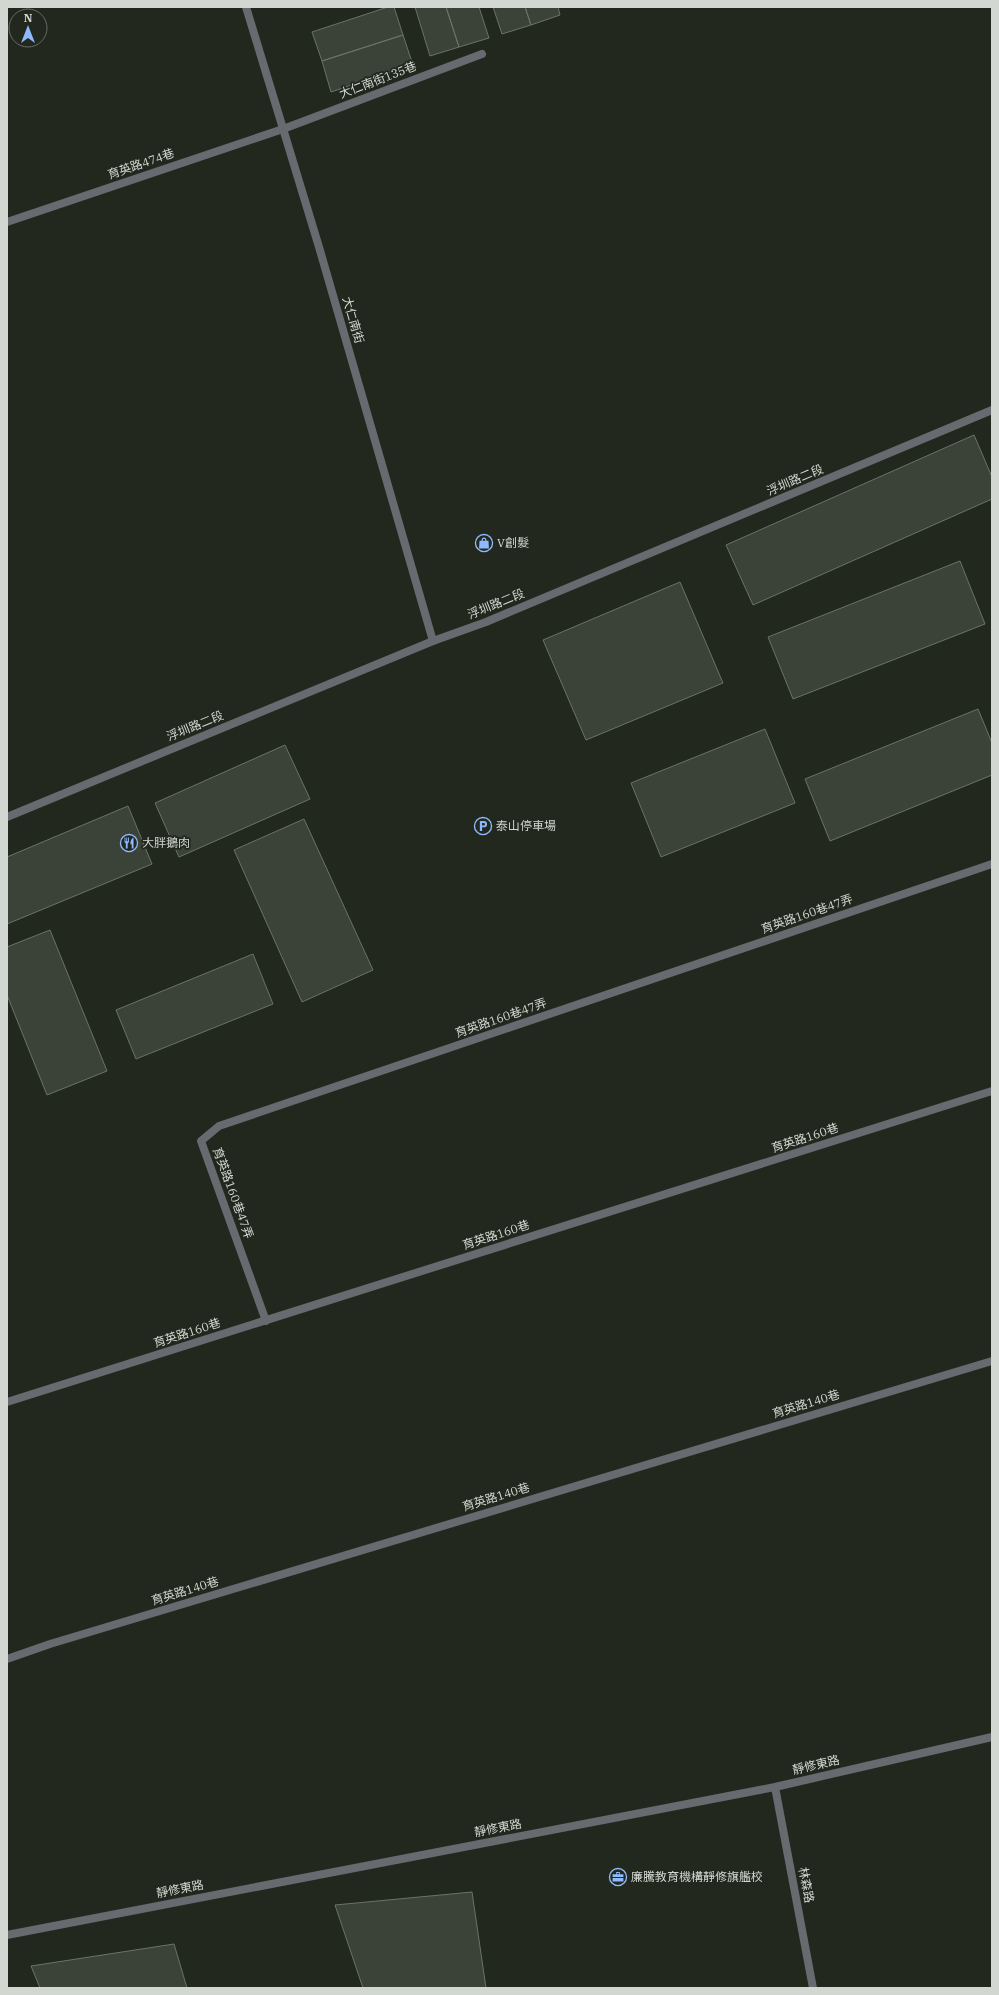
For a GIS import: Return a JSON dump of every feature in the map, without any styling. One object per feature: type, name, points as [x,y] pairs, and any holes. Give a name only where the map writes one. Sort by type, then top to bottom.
[{"type":"street","name":"大仁南街","points":[[246,7],[320,247],[433,641]]},
{"type":"street","name":"大仁南街135巷","points":[[283,129],[482,54]]},
{"type":"street","name":"育英路474巷","points":[[7,222],[283,129]]},
{"type":"street","name":"浮圳路二段","points":[[7,817],[433,641],[486,622],[992,410]]},
{"type":"street","name":"育英路160巷47弄","points":[[266,1320],[202,1141],[219,1126],[992,864]]},
{"type":"street","name":"育英路160巷","points":[[7,1402],[992,1092]]},
{"type":"street","name":"育英路140巷","points":[[7,1659],[50,1644],[992,1361]]},
{"type":"street","name":"靜修東路","points":[[7,1935],[775,1787],[992,1737]]},
{"type":"street","name":"林森路","points":[[775,1787],[813,1988]]},
{"type":"building","points":[[388,7],[394,7],[403,35],[322,61],[312,32]]},
{"type":"building","points":[[415,7],[446,7],[459,47],[430,56]]},
{"type":"building","points":[[446,7],[479,7],[489,38],[459,47]]},
{"type":"building","points":[[493,7],[525,7],[531,25],[502,34]]},
{"type":"building","points":[[525,7],[558,7],[560,15],[531,25]]},
{"type":"building","points":[[403,35],[413,65],[331,92],[322,61]]},
{"type":"building","points":[[974,435],[992,477],[992,499],[753,605],[726,545]]},
{"type":"building","points":[[960,561],[985,624],[793,699],[768,637]]},
{"type":"building","points":[[680,582],[723,683],[586,740],[543,640]]},
{"type":"building","points":[[978,709],[992,743],[992,775],[830,841],[805,779]]},
{"type":"building","points":[[765,729],[795,803],[661,857],[631,783]]},
{"type":"building","points":[[285,745],[310,799],[179,857],[155,803]]},
{"type":"building","points":[[128,806],[152,864],[7,924],[7,857]]},
{"type":"building","points":[[304,819],[373,970],[302,1002],[234,850]]},
{"type":"building","points":[[50,930],[107,1071],[47,1095],[7,995],[7,947]]},
{"type":"building","points":[[253,954],[273,1004],[136,1059],[116,1010]]},
{"type":"building","points":[[472,1892],[486,1988],[363,1988],[335,1905]]},
{"type":"building","points":[[174,1944],[187,1988],[40,1988],[31,1966]]},
{"type":"place","name":"V創髮","points":[[484,543]]},
{"type":"place","name":"泰山停車場","points":[[483,826]]},
{"type":"place","name":"大胖鵝肉","points":[[129,843]]},
{"type":"place","name":"廉騰教育機構靜修旗艦校","points":[[618,1877]]}]
